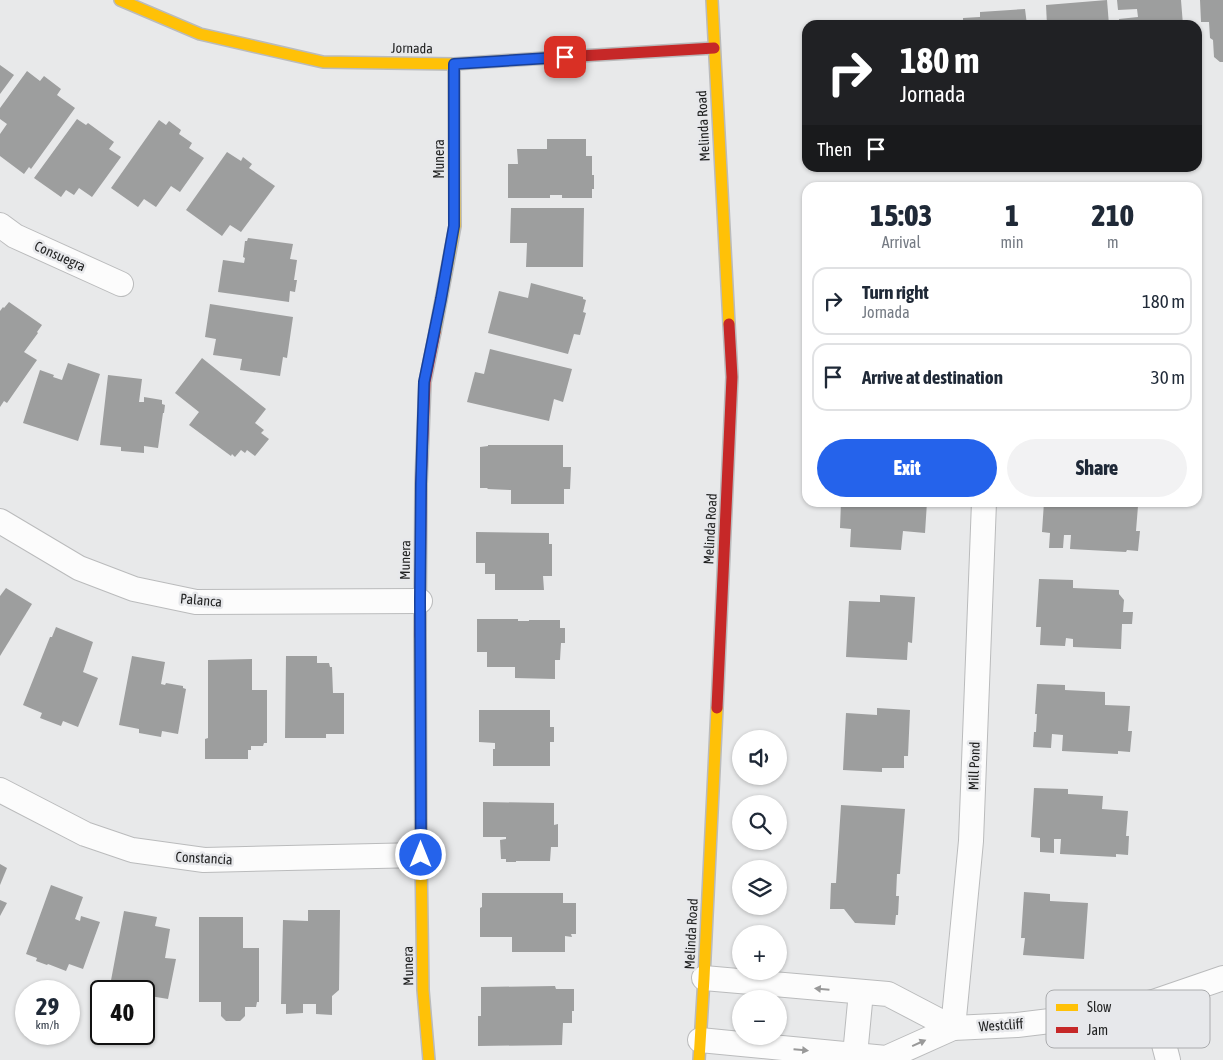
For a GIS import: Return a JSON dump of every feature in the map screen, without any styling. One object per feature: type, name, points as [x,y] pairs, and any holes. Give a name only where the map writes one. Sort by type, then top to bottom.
[{"type":"street","name":"Jornada","points":[[120,0],[200,34],[323,62],[454,64],[714,48]]},
{"type":"street","name":"Melinda Road","points":[[700,1050],[732,377],[712,0]]},
{"type":"street","name":"Munera","points":[[429,1060],[423,990],[421,855],[421,484],[424,382],[454,226],[454,64]]},
{"type":"street","name":"Consuegra","points":[[0,225],[15,236],[122,284]]},
{"type":"street","name":"Mill Pond","points":[[952,1028],[971,840],[984,507]]},
{"type":"street","name":"Palanca","points":[[0,521],[79,568],[134,589],[196,602],[420,600]]},
{"type":"street","name":"Constancia","points":[[0,790],[85,834],[132,850],[204,860],[421,855]]},
{"type":"street","points":[[704,978],[888,994],[952,1028]]},
{"type":"street","name":"Westcliff","points":[[1188,990],[1223,978]]},
{"type":"street","points":[[855,1055],[861,992]]},
{"type":"street","name":"Westcliff","points":[[700,1050],[855,1055],[886,1058],[952,1028],[1017,1025],[1046,1021]]},
{"type":"building","points":[[1107,0],[1109,20],[1047,20],[1046,5]]},
{"type":"building","points":[[1117,0],[1181,0],[1183,20],[1119,20],[1138,17],[1137,9],[1118,10]]},
{"type":"building","points":[[1200,0],[1223,0],[1223,62],[1214,57],[1209,22],[1202,22]]},
{"type":"building","points":[[1025,9],[1026,20],[963,20],[963,18],[980,17],[980,12]]},
{"type":"building","points":[[0,65],[14,75],[0,94]]},
{"type":"building","points":[[27,71],[40,81],[44,76],[61,89],[57,95],[75,108],[31,169],[29,167],[24,174],[0,156],[0,134],[7,124],[0,119],[0,108]]},
{"type":"building","points":[[77,119],[86,125],[88,123],[114,142],[109,149],[121,157],[92,197],[79,188],[74,195],[66,190],[61,197],[34,178]]},
{"type":"building","points":[[159,120],[166,125],[169,121],[181,130],[179,134],[192,143],[189,148],[204,158],[180,192],[171,186],[156,207],[144,199],[138,207],[111,188]]},
{"type":"building","points":[[547,139],[586,139],[586,156],[592,156],[592,175],[594,175],[592,198],[562,198],[562,195],[550,195],[550,198],[508,198],[508,164],[518,164],[517,149],[547,149]]},
{"type":"building","points":[[227,152],[241,161],[243,157],[252,164],[249,168],[275,186],[241,232],[230,225],[222,236],[186,210]]},
{"type":"building","points":[[511,208],[584,208],[583,267],[526,267],[527,243],[510,243]]},
{"type":"building","points":[[248,238],[293,244],[290,259],[297,260],[294,280],[297,280],[295,292],[290,291],[289,302],[218,292],[223,260],[244,263],[245,241]]},
{"type":"building","points":[[531,283],[583,297],[586,300],[583,312],[586,313],[580,335],[574,334],[568,354],[488,333],[499,291],[528,298]]},
{"type":"building","points":[[9,302],[42,325],[24,352],[37,360],[7,403],[4,401],[0,407],[0,311]]},
{"type":"building","points":[[210,304],[293,317],[287,358],[283,357],[280,376],[240,370],[242,359],[213,355],[216,339],[205,337]]},
{"type":"building","points":[[490,349],[572,369],[563,402],[554,399],[549,421],[467,402],[475,372],[484,374]]},
{"type":"building","points":[[202,358],[266,409],[255,423],[264,430],[261,433],[269,439],[255,456],[247,450],[245,453],[241,450],[235,457],[232,454],[231,456],[189,425],[199,412],[175,393]]},
{"type":"building","points":[[68,363],[100,374],[78,441],[23,423],[40,370],[62,380]]},
{"type":"building","points":[[108,375],[142,379],[139,402],[144,402],[144,397],[162,400],[162,404],[165,405],[158,448],[144,446],[144,453],[121,451],[121,447],[100,445]]},
{"type":"building","points":[[488,445],[563,445],[563,467],[571,467],[570,489],[564,489],[564,504],[511,504],[511,490],[480,488],[480,447]]},
{"type":"building","points":[[841,507],[927,507],[925,533],[903,531],[901,550],[850,547],[851,529],[840,528]]},
{"type":"building","points":[[1044,507],[1138,507],[1136,531],[1140,531],[1138,551],[1070,549],[1071,535],[1064,535],[1063,548],[1049,548],[1050,533],[1042,532]]},
{"type":"building","points":[[476,532],[549,533],[549,544],[552,544],[552,576],[543,576],[544,590],[495,590],[495,574],[485,574],[485,563],[476,563]]},
{"type":"building","points":[[1039,579],[1073,580],[1073,588],[1119,590],[1119,594],[1124,600],[1123,612],[1133,612],[1132,624],[1122,624],[1121,649],[1073,647],[1073,639],[1066,638],[1065,646],[1040,645],[1041,627],[1036,627]]},
{"type":"building","points":[[6,588],[32,604],[0,656],[0,596]]},
{"type":"building","points":[[880,595],[915,597],[912,643],[908,642],[907,660],[846,657],[849,601],[880,602]]},
{"type":"building","points":[[477,619],[518,619],[518,621],[560,620],[560,628],[565,628],[565,643],[561,643],[560,660],[555,660],[555,679],[515,678],[515,667],[487,667],[487,652],[477,652]]},
{"type":"building","points":[[56,627],[93,642],[83,672],[98,678],[78,727],[63,721],[61,726],[40,718],[42,713],[23,705],[50,637],[52,637]]},
{"type":"building","points":[[132,656],[165,662],[161,684],[183,686],[186,689],[178,734],[162,731],[161,737],[139,733],[139,729],[119,725]]},
{"type":"building","points":[[286,656],[317,656],[317,663],[329,663],[330,667],[332,667],[333,693],[344,693],[344,734],[326,734],[326,738],[285,738]]},
{"type":"building","points":[[252,659],[252,690],[267,690],[267,743],[264,743],[263,746],[251,746],[251,750],[248,750],[248,759],[205,759],[205,739],[208,738],[208,660]]},
{"type":"building","points":[[1037,684],[1065,685],[1065,690],[1105,692],[1105,705],[1130,706],[1128,731],[1132,731],[1130,752],[1118,751],[1118,754],[1062,751],[1063,735],[1052,734],[1051,748],[1033,747],[1034,732],[1036,732]]},
{"type":"building","points":[[877,708],[910,710],[908,756],[904,756],[904,768],[882,768],[882,772],[843,770],[846,713],[877,715]]},
{"type":"building","points":[[479,710],[550,710],[550,727],[554,727],[554,742],[550,742],[550,766],[493,766],[495,743],[479,742]]},
{"type":"building","points":[[1034,788],[1068,789],[1068,794],[1103,796],[1102,809],[1128,811],[1126,836],[1129,836],[1128,855],[1116,854],[1116,857],[1060,854],[1061,839],[1054,839],[1054,853],[1040,852],[1040,838],[1031,837]]},
{"type":"building","points":[[483,802],[554,803],[554,825],[558,824],[558,847],[551,847],[550,861],[506,862],[506,859],[501,859],[500,840],[506,839],[506,837],[483,837]]},
{"type":"building","points":[[841,805],[905,809],[900,874],[897,874],[896,896],[899,896],[898,915],[896,915],[895,925],[855,923],[844,909],[830,909],[831,883],[836,883]]},
{"type":"building","points":[[0,864],[7,868],[0,885]]},
{"type":"building","points":[[51,885],[83,897],[75,919],[80,921],[81,916],[100,922],[83,969],[69,964],[66,971],[36,961],[37,958],[26,954]]},
{"type":"building","points":[[1024,892],[1050,894],[1050,901],[1088,903],[1084,959],[1023,955],[1025,938],[1021,938]]},
{"type":"building","points":[[482,893],[563,893],[563,903],[576,903],[576,934],[571,934],[572,937],[565,936],[565,952],[512,952],[512,937],[480,937]]},
{"type":"building","points":[[0,900],[7,903],[0,916]]},
{"type":"building","points":[[308,910],[340,910],[339,990],[332,996],[332,1015],[316,1014],[316,1004],[303,1004],[303,1013],[286,1014],[286,1004],[281,1004],[283,920],[308,921]]},
{"type":"building","points":[[124,911],[157,917],[155,926],[170,929],[165,958],[176,959],[168,999],[155,997],[155,980],[111,980]]},
{"type":"building","points":[[199,917],[243,917],[243,948],[259,948],[259,1002],[257,1002],[256,1007],[245,1007],[245,1016],[240,1021],[226,1021],[221,1016],[221,1002],[199,1002]]},
{"type":"building","points":[[555,986],[556,989],[574,989],[572,1023],[563,1023],[562,1045],[478,1046],[478,1016],[481,1016],[481,987]]},
{"type":"traffic: slow","points":[[120,0],[200,34],[323,62],[454,64],[546,58]]},
{"type":"traffic: slow","points":[[712,0],[729,324]]},
{"type":"traffic: slow","points":[[435,332],[455,226],[454,64]]},
{"type":"traffic: slow","points":[[420,636],[423,990],[429,1060]]},
{"type":"traffic: slow","points":[[699,1060],[717,708]]},
{"type":"traffic: jam","points":[[546,58],[714,48]]},
{"type":"traffic: jam","points":[[717,708],[732,377],[729,324]]},
{"type":"traffic: jam","points":[[420,636],[421,484],[425,382],[435,332]]},
{"type":"route","points":[[421,855],[420,600],[424,382],[454,226],[454,64],[565,57]]}]
